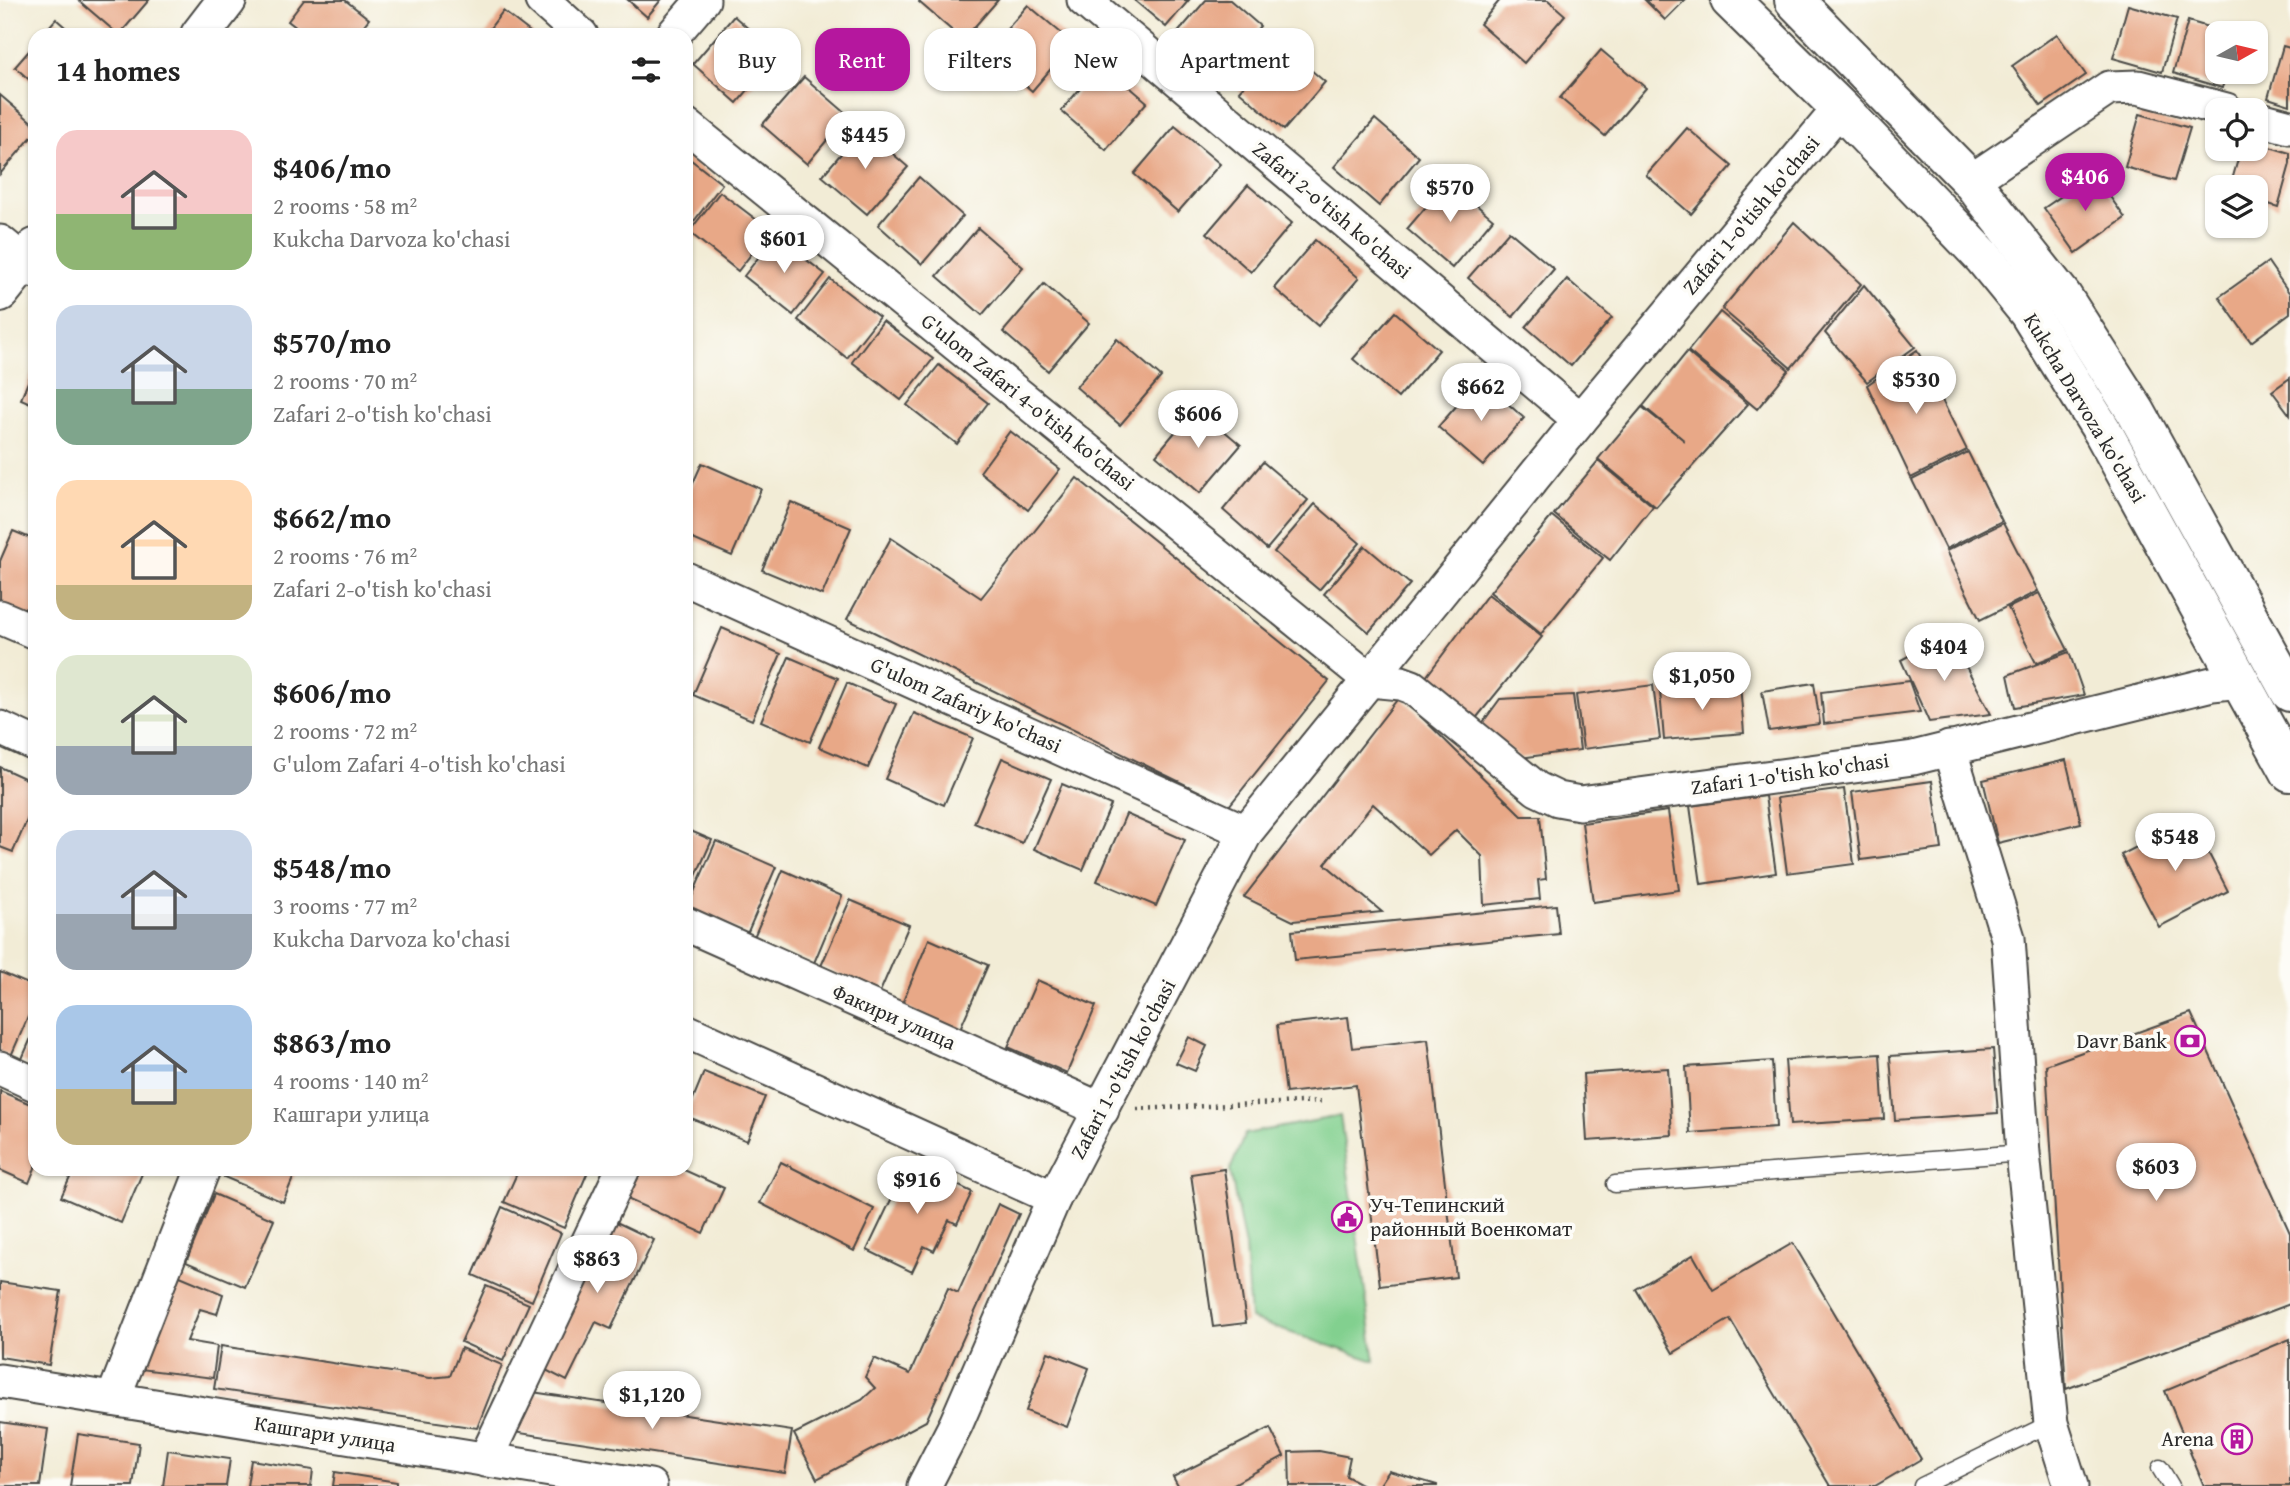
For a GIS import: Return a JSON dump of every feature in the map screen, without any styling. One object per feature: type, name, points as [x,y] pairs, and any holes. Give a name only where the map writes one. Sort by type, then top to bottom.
[{"type":"main road","points":[[205,28],[227,0]]},
{"type":"main road","name":"Kukcha Darvoza ko'chasi","points":[[1730,0],[1840,108],[1983,257],[2028,312],[2068,372],[2242,681],[2290,772]]},
{"type":"main road","name":"Kukcha Darvoza ko'chasi","points":[[1794,0],[1972,181],[2062,296],[2101,354],[2287,682]]},
{"type":"main road","points":[[0,292],[24,256]]},
{"type":"main road","points":[[2242,681],[2287,682]]},
{"type":"street","points":[[542,0],[573,28]]},
{"type":"street","points":[[679,28],[703,0]]},
{"type":"street","name":"Zafari 2-o'tish ko'chasi","points":[[1084,0],[1580,420]]},
{"type":"street","points":[[1972,181],[2109,88],[2138,87],[2205,105]]},
{"type":"street","name":"Zafari 1-o'tish ko'chasi","points":[[924,1486],[956,1424],[1054,1198],[1246,832],[1580,420],[1840,108]]},
{"type":"street","points":[[2268,121],[2290,127]]},
{"type":"street","name":"G'ulom Zafari 4-o'tish ko'chasi","points":[[693,131],[1370,680]]},
{"type":"street","name":"G'ulom Zafariy ko'chasi","points":[[693,582],[1246,832]]},
{"type":"street","points":[[0,617],[28,629]]},
{"type":"street","name":"Zafari 1-o'tish ko'chasi","points":[[1370,680],[1401,683],[1412,687],[1537,789],[1558,799],[1580,803],[1913,758],[2212,684],[2242,681]]},
{"type":"street","points":[[0,728],[28,741]]},
{"type":"street","points":[[1949,748],[2008,938],[2023,1153],[2051,1423],[2071,1486]]},
{"type":"street","name":"Факири улица","points":[[693,927],[1102,1110]]},
{"type":"street","points":[[693,1037],[1054,1198]]},
{"type":"street","points":[[0,1068],[28,1081]]},
{"type":"street","points":[[113,1399],[200,1176]]},
{"type":"street","points":[[485,1460],[620,1176]]},
{"type":"street","name":"Кашгари улица","points":[[0,1381],[634,1485]]},
{"type":"lane","points":[[1615,1184],[2023,1153]]},
{"type":"lane","points":[[1922,1486],[2051,1423]]},
{"type":"lane","points":[[2160,1468],[2171,1486]]},
{"type":"path","points":[[1102,1110],[1325,1101]]},
{"type":"green space","points":[[1340,1116],[1375,1361],[1250,1319],[1245,1247],[1230,1170],[1245,1134]]},
{"type":"building","points":[[78,0],[149,0],[125,28],[111,28]]},
{"type":"building","points":[[304,0],[345,0],[369,19],[362,28],[297,28],[288,21]]},
{"type":"building","points":[[628,0],[661,0],[647,17]]},
{"type":"building","points":[[998,0],[974,28],[949,28],[919,2]]},
{"type":"building","points":[[1134,0],[1189,0],[1166,27]]},
{"type":"building","points":[[1206,0],[1230,0],[1260,26],[1258,28],[1182,28]]},
{"type":"building","points":[[1500,0],[1548,0],[1565,15],[1524,63],[1480,24]]},
{"type":"building","points":[[1645,0],[1685,0],[1665,20]]},
{"type":"building","points":[[1028,5],[1055,28],[1050,28],[1050,70],[1036,86],[1036,28],[1008,28]]},
{"type":"building","points":[[2128,5],[2177,19],[2162,72],[2113,58]]},
{"type":"building","points":[[503,11],[525,28],[490,28]]},
{"type":"building","points":[[734,16],[748,28],[724,28]]},
{"type":"building","points":[[56,19],[66,28],[48,28]]},
{"type":"building","points":[[2188,21],[2205,26],[2205,83],[2173,73]]},
{"type":"building","points":[[2057,34],[2086,75],[2041,106],[2012,66]]},
{"type":"building","points":[[714,39],[714,83],[693,64]]},
{"type":"building","points":[[2283,46],[2290,48],[2290,105],[2268,98]]},
{"type":"building","points":[[1601,50],[1646,88],[1605,136],[1560,98]]},
{"type":"building","points":[[28,52],[28,79],[15,67]]},
{"type":"building","points":[[1314,72],[1325,82],[1284,130],[1239,91],[1314,91]]},
{"type":"building","points":[[804,77],[815,86],[815,91],[820,91],[848,115],[807,164],[762,125],[792,91],[801,91],[801,80]]},
{"type":"building","points":[[723,91],[747,91],[737,103]]},
{"type":"building","points":[[1078,91],[1134,91],[1147,102],[1106,150],[1061,111]]},
{"type":"building","points":[[0,95],[28,119],[28,141],[0,174]]},
{"type":"building","points":[[2140,114],[2190,128],[2174,181],[2125,167]]},
{"type":"building","points":[[1375,119],[1419,157],[1379,206],[1334,167]]},
{"type":"building","points":[[1175,126],[1220,164],[1178,212],[1134,174]]},
{"type":"building","points":[[863,128],[908,167],[867,214],[822,176]]},
{"type":"building","points":[[1687,128],[1732,166],[1691,214],[1646,175]]},
{"type":"building","points":[[2268,147],[2290,153],[2290,164],[2278,207],[2268,204],[2268,175],[2233,175],[2238,161],[2268,161]]},
{"type":"building","points":[[693,161],[722,184],[693,222]]},
{"type":"building","points":[[2094,174],[2125,218],[2076,253],[2044,208]]},
{"type":"building","points":[[919,177],[963,216],[922,264],[878,225]]},
{"type":"building","points":[[1448,181],[1493,219],[1452,268],[1407,229]]},
{"type":"building","points":[[1248,185],[1292,223],[1251,272],[1207,233]]},
{"type":"building","points":[[720,192],[770,230],[738,271],[693,235],[693,227]]},
{"type":"building","points":[[1794,222],[1861,284],[1791,368],[1722,309]]},
{"type":"building","points":[[978,228],[1023,267],[982,315],[937,276]]},
{"type":"building","points":[[1509,231],[1554,269],[1513,317],[1468,278]]},
{"type":"building","points":[[775,236],[825,274],[793,315],[744,276]]},
{"type":"building","points":[[1315,240],[1359,278],[1318,326],[1274,288]]},
{"type":"building","points":[[2268,262],[2290,294],[2290,313],[2251,342],[2219,297]]},
{"type":"building","points":[[830,279],[879,317],[847,358],[798,320]]},
{"type":"building","points":[[1567,279],[1612,318],[1571,366],[1526,327]]},
{"type":"building","points":[[1044,284],[1089,323],[1048,371],[1003,332]]},
{"type":"building","points":[[1864,285],[1915,347],[1867,382],[1825,333]]},
{"type":"building","points":[[1395,312],[1439,350],[1398,398],[1353,359]]},
{"type":"building","points":[[1720,312],[1789,370],[1757,409],[1688,351]]},
{"type":"building","points":[[883,321],[933,359],[901,400],[852,362]]},
{"type":"building","points":[[1117,339],[1161,377],[1120,425],[1076,387]]},
{"type":"building","points":[[1917,350],[1967,450],[1911,478],[1867,385]]},
{"type":"building","points":[[1687,352],[1748,404],[1656,507],[1598,459],[1642,407],[1685,441],[1643,406]]},
{"type":"building","points":[[939,365],[988,403],[957,444],[907,405]]},
{"type":"building","points":[[2290,378],[2290,415],[2272,391]]},
{"type":"building","points":[[1480,379],[1524,418],[1483,466],[1438,427]]},
{"type":"building","points":[[28,382],[28,402],[21,399]]},
{"type":"building","points":[[1196,407],[1241,445],[1200,493],[1156,455]]},
{"type":"building","points":[[1010,431],[1060,469],[1028,510],[980,472]]},
{"type":"building","points":[[1968,452],[2002,521],[1946,549],[1912,480]]},
{"type":"building","points":[[1598,461],[1653,506],[1610,560],[1554,514]]},
{"type":"building","points":[[1263,462],[1308,500],[1267,549],[1223,510]]},
{"type":"building","points":[[702,463],[761,489],[732,556],[693,539],[693,483]]},
{"type":"building","points":[[1077,478],[1329,681],[1229,806],[847,619],[891,538],[981,598]]},
{"type":"building","points":[[791,502],[851,528],[822,595],[762,570]]},
{"type":"building","points":[[1315,504],[1360,543],[1319,590],[1274,552]]},
{"type":"building","points":[[1552,516],[1603,558],[1541,634],[1490,592]]},
{"type":"building","points":[[2003,523],[2038,591],[1980,620],[1946,551]]},
{"type":"building","points":[[13,531],[28,537],[28,617],[0,604],[0,561]]},
{"type":"building","points":[[1365,546],[1410,584],[1369,632],[1324,594]]},
{"type":"building","points":[[2039,593],[2068,650],[2036,663],[2008,608]]},
{"type":"building","points":[[1488,594],[1542,637],[1473,722],[1423,681]]},
{"type":"building","points":[[722,628],[781,654],[752,720],[693,695]]},
{"type":"building","points":[[1949,634],[1991,714],[1929,722],[1901,660]]},
{"type":"building","points":[[2069,652],[2084,695],[2015,707],[2008,675]]},
{"type":"building","points":[[789,657],[838,678],[810,742],[761,721]]},
{"type":"building","points":[[1909,681],[1920,712],[1824,724],[1821,692]]},
{"type":"building","points":[[847,683],[896,704],[868,768],[819,747]]},
{"type":"building","points":[[1814,683],[1820,724],[1769,731],[1762,691]]},
{"type":"building","points":[[1740,684],[1744,733],[1664,740],[1660,691]]},
{"type":"building","points":[[1653,685],[1660,739],[1583,749],[1576,695]]},
{"type":"building","points":[[1573,695],[1580,750],[1520,758],[1481,725],[1500,699]]},
{"type":"building","points":[[1400,696],[1522,816],[1540,816],[1546,879],[1538,880],[1540,899],[1484,905],[1482,856],[1456,830],[1429,855],[1373,804],[1325,864],[1382,912],[1293,921],[1244,897]]},
{"type":"building","points":[[914,713],[973,738],[944,805],[885,779]]},
{"type":"building","points":[[1002,758],[1051,779],[1022,843],[974,823]]},
{"type":"building","points":[[2066,760],[2081,823],[1998,843],[1983,780]]},
{"type":"building","points":[[0,767],[28,780],[28,818],[13,852],[0,847]]},
{"type":"building","points":[[1932,781],[1942,849],[1861,860],[1852,792]]},
{"type":"building","points":[[1062,784],[1111,805],[1083,870],[1034,849]]},
{"type":"building","points":[[1844,789],[1854,864],[1787,873],[1777,798]]},
{"type":"building","points":[[1765,796],[1776,873],[1701,884],[1690,806]]},
{"type":"building","points":[[1668,811],[1679,890],[1593,902],[1582,823]]},
{"type":"building","points":[[1126,814],[1185,840],[1156,906],[1097,881]]},
{"type":"building","points":[[2191,819],[2228,891],[2159,927],[2121,855]]},
{"type":"building","points":[[693,832],[712,840],[693,882]]},
{"type":"building","points":[[716,841],[776,867],[747,934],[693,911],[693,894]]},
{"type":"building","points":[[783,870],[842,896],[814,963],[754,937]]},
{"type":"building","points":[[850,900],[909,925],[880,992],[821,966]]},
{"type":"building","points":[[1556,905],[1559,934],[1295,960],[1292,931]]},
{"type":"building","points":[[929,939],[988,965],[959,1031],[901,1006]]},
{"type":"building","points":[[0,972],[28,984],[28,1017],[11,1056],[0,1051]]},
{"type":"building","points":[[1037,980],[1096,1006],[1067,1073],[1008,1047]]},
{"type":"building","points":[[2191,1013],[2290,1233],[2290,1304],[2066,1389],[2046,1065]]},
{"type":"building","points":[[1348,1017],[1352,1048],[1428,1039],[1456,1277],[1380,1286],[1356,1085],[1286,1093],[1277,1025]]},
{"type":"building","points":[[1189,1037],[1207,1046],[1195,1071],[1176,1063]]},
{"type":"building","points":[[28,1045],[28,1064],[21,1061]]},
{"type":"building","points":[[1993,1049],[1998,1113],[1895,1120],[1890,1056]]},
{"type":"building","points":[[1880,1054],[1884,1119],[1790,1125],[1785,1060]]},
{"type":"building","points":[[1772,1061],[1776,1127],[1690,1133],[1686,1067]]},
{"type":"building","points":[[1668,1068],[1672,1135],[1587,1141],[1583,1074]]},
{"type":"building","points":[[704,1072],[765,1097],[747,1141],[693,1119],[693,1099]]},
{"type":"building","points":[[0,1091],[28,1103],[28,1176],[32,1176],[29,1183],[0,1170]]},
{"type":"building","points":[[781,1162],[874,1209],[854,1251],[760,1203]]},
{"type":"building","points":[[909,1162],[972,1192],[957,1224],[949,1220],[934,1251],[924,1246],[912,1272],[867,1250]]},
{"type":"building","points":[[1224,1169],[1246,1323],[1213,1327],[1191,1174]]},
{"type":"building","points":[[693,1174],[724,1188],[703,1233],[618,1195],[626,1176]]},
{"type":"building","points":[[71,1176],[141,1176],[121,1223],[61,1197]]},
{"type":"building","points":[[224,1176],[294,1176],[283,1202]]},
{"type":"building","points":[[516,1176],[586,1176],[564,1228],[504,1202]]},
{"type":"building","points":[[214,1194],[274,1220],[245,1287],[186,1262]]},
{"type":"building","points":[[998,1204],[1019,1214],[926,1421],[817,1479],[794,1434],[862,1400],[875,1388],[865,1377],[874,1358],[910,1374],[948,1288],[958,1293]]},
{"type":"building","points":[[502,1207],[561,1233],[532,1301],[473,1275]]},
{"type":"building","points":[[610,1219],[654,1240],[611,1329],[596,1322],[567,1381],[538,1366]]},
{"type":"building","points":[[1793,1243],[1921,1459],[1875,1486],[1830,1486],[1730,1319],[1673,1353],[1636,1289],[1693,1255],[1713,1290]]},
{"type":"building","points":[[168,1271],[223,1294],[217,1314],[200,1309],[187,1341],[217,1346],[213,1378],[140,1369]]},
{"type":"building","points":[[0,1282],[61,1291],[49,1365],[0,1357]]},
{"type":"building","points":[[486,1286],[529,1304],[503,1361],[461,1342]]},
{"type":"building","name":"Arena","points":[[2290,1339],[2290,1486],[2204,1486],[2165,1391]]},
{"type":"building","points":[[221,1346],[430,1378],[450,1376],[461,1348],[502,1365],[477,1428],[214,1389]]},
{"type":"building","points":[[1048,1352],[1089,1368],[1067,1427],[1026,1411]]},
{"type":"building","points":[[519,1390],[792,1431],[785,1473],[513,1432]]},
{"type":"building","points":[[0,1422],[48,1429],[40,1486],[0,1486]]},
{"type":"building","points":[[1270,1428],[1284,1456],[1230,1486],[1178,1486],[1173,1477]]},
{"type":"building","points":[[78,1434],[139,1443],[133,1486],[70,1486]]},
{"type":"building","points":[[168,1450],[230,1459],[226,1486],[163,1486]]},
{"type":"building","points":[[1319,1451],[1350,1457],[1346,1476],[1365,1486],[1290,1486],[1289,1452]]},
{"type":"building","points":[[251,1460],[313,1470],[311,1486],[247,1486]]},
{"type":"building","points":[[1389,1471],[1437,1485],[1437,1486],[1379,1486]]},
{"type":"building","points":[[335,1472],[397,1482],[397,1486],[333,1486]]},
{"type":"place","name":"Davr Bank","points":[[2190,1041]]},
{"type":"place","name":"Уч-Тепинский районный Военкомат","points":[[1347,1217]]},
{"type":"place","name":"Arena","points":[[2237,1439]]}]
